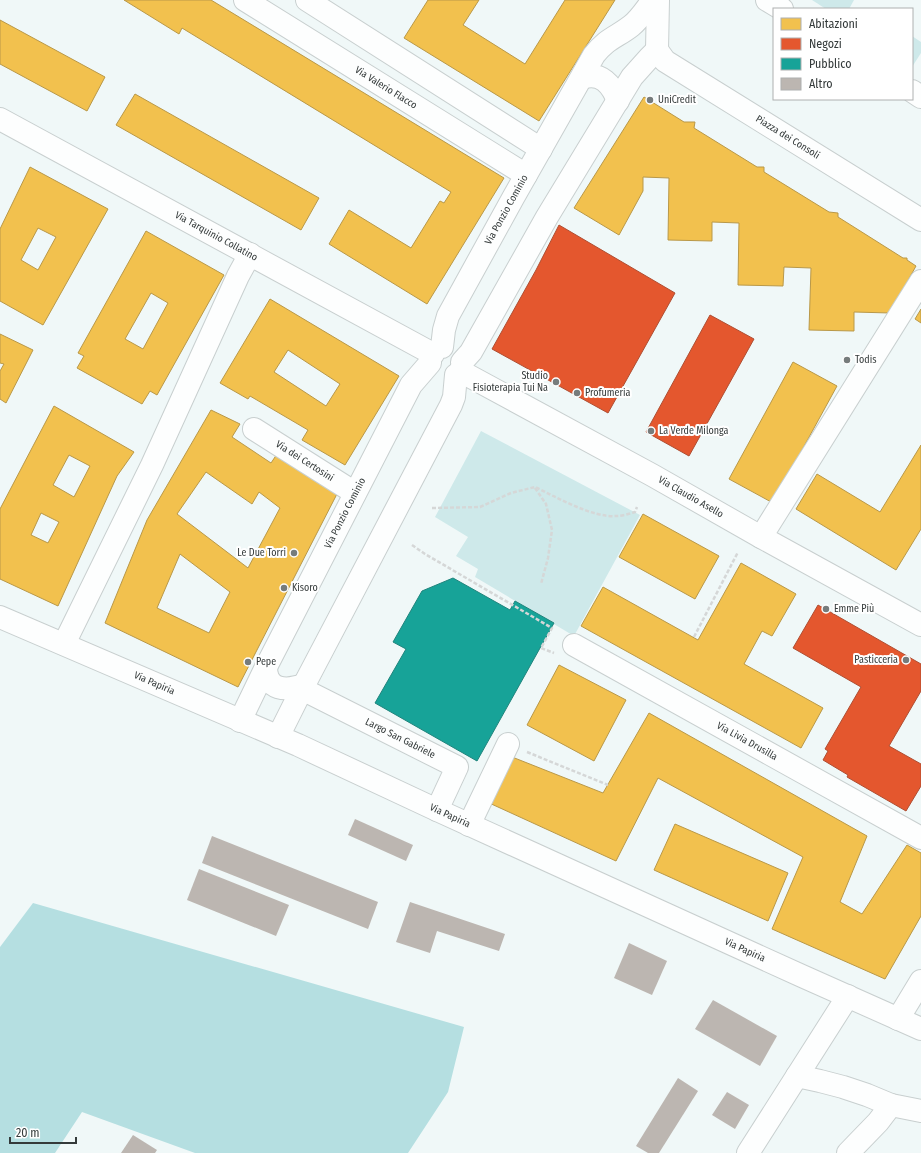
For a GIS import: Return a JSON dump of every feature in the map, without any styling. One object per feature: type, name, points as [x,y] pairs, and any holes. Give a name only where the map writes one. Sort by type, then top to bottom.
[{"type":"street","name":"Via Valerio Flacco","points":[[245,0],[526,175]]},
{"type":"street","points":[[307,0],[541,149]]},
{"type":"street","name":"Via Ponzio Cominio","points":[[240,721],[266,667],[411,385],[435,355],[448,316],[594,55],[603,45],[635,22],[653,0]]},
{"type":"street","points":[[278,738],[303,687],[451,405],[459,369],[472,352],[547,217],[632,77],[657,50],[658,0]]},
{"type":"street","points":[[767,0],[780,8]]},
{"type":"street","name":"Piazza dei Consoli","points":[[657,50],[665,61],[921,220]]},
{"type":"street","points":[[582,78],[594,76],[606,81],[613,89],[618,101]]},
{"type":"street","name":"Via Tarquinio Collatino","points":[[0,119],[435,355],[433,370],[439,376],[450,378],[459,369]]},
{"type":"street","points":[[64,644],[152,465],[238,276],[250,254]]},
{"type":"street","points":[[761,537],[921,281]]},
{"type":"street","name":"Via Claudio Asello","points":[[459,369],[761,537],[919,619]]},
{"type":"street","name":"Via dei Certosini","points":[[254,429],[355,493]]},
{"type":"street","name":"Via Papiria","points":[[0,617],[278,738],[298,745],[794,973],[921,1029]]},
{"type":"street","name":"Via Livia Drusilla","points":[[574,645],[921,838]]},
{"type":"street","points":[[266,667],[268,680],[276,686],[288,689],[303,687]]},
{"type":"street","name":"Largo San Gabriele","points":[[303,687],[457,767],[437,810]]},
{"type":"street","points":[[469,824],[508,744]]},
{"type":"street","points":[[898,1019],[921,981]]},
{"type":"street","points":[[748,1153],[848,996]]},
{"type":"street","points":[[797,1076],[843,1087],[891,1105],[921,1111]]},
{"type":"street","points":[[848,1153],[878,1122],[891,1105]]},
{"type":"path","points":[[432,508],[480,507],[512,493],[534,487],[562,501],[596,514],[616,516],[634,512],[637,507]]},
{"type":"path","points":[[534,487],[546,504],[552,530],[548,558],[541,584]]},
{"type":"path","points":[[412,545],[552,628],[541,648],[567,658],[574,645]]},
{"type":"path","points":[[694,638],[738,552]]},
{"type":"path","points":[[508,744],[608,785]]},
{"type":"shaded area","points":[[812,0],[854,0],[850,8],[824,8]]},
{"type":"shaded area","points":[[913,37],[921,42],[921,53],[913,65]]},
{"type":"shaded area","points":[[481,431],[640,515],[574,636],[475,577],[478,569],[456,556],[468,537],[435,517]]},
{"type":"shaded area","points":[[33,903],[464,1027],[448,1092],[408,1153],[195,1153],[82,1112],[55,1153],[0,1153],[0,947]]},
{"type":"building: Abitazioni","points":[[124,0],[211,0],[504,178],[427,304],[329,244],[349,210],[411,248],[440,201],[444,203],[451,192],[182,28],[179,34]]},
{"type":"building: Abitazioni","points":[[428,0],[479,0],[463,25],[525,64],[565,0],[615,0],[539,121],[404,38]]},
{"type":"building: Abitazioni","points":[[0,20],[105,77],[87,111],[0,64]]},
{"type":"building: Abitazioni","points":[[135,94],[319,198],[301,230],[116,125]]},
{"type":"building: Abitazioni","points":[[644,97],[684,122],[695,122],[694,128],[757,167],[764,167],[764,172],[829,212],[838,213],[838,217],[903,258],[907,258],[907,260],[916,266],[890,313],[854,312],[854,331],[809,330],[811,268],[784,267],[783,286],[738,285],[739,223],[712,222],[712,241],[668,240],[669,178],[643,177],[643,191],[619,235],[574,208]]},
{"type":"building: Abitazioni","points":[[30,167],[108,209],[43,325],[0,301],[0,229]],"holes":[[[38,228],[56,237],[38,270],[21,260]]]},
{"type":"building: Abitazioni","points":[[146,231],[224,275],[157,395],[150,391],[142,404],[77,368],[84,356],[78,353]],"holes":[[[151,293],[168,303],[143,349],[125,339]]]},
{"type":"building: Abitazioni","points":[[270,299],[399,376],[345,465],[302,440],[308,430],[250,396],[248,399],[220,383]],"holes":[[[288,350],[340,384],[326,406],[274,372]]]},
{"type":"building: Abitazioni","points":[[921,309],[921,323],[915,319]]},
{"type":"building: Abitazioni","points":[[0,334],[33,350],[6,403],[0,399],[0,371],[4,364],[0,363]]},
{"type":"building: Abitazioni","points":[[793,362],[837,386],[773,503],[729,479]]},
{"type":"building: Abitazioni","points":[[54,406],[134,452],[117,476],[58,606],[0,579],[0,509]],"holes":[[[69,455],[90,466],[74,497],[53,485]],[[41,513],[59,522],[48,543],[31,535]]]},
{"type":"building: Abitazioni","points":[[211,410],[240,424],[232,437],[271,463],[277,454],[338,492],[238,687],[105,623],[147,520]],"holes":[[[206,472],[252,504],[259,492],[280,508],[248,568],[177,514]],[[180,554],[230,592],[209,633],[157,608]]]},
{"type":"building: Abitazioni","points":[[921,445],[921,529],[896,570],[796,509],[817,474],[880,512]]},
{"type":"building: Abitazioni","points":[[643,514],[719,556],[695,599],[619,557]]},
{"type":"building: Abitazioni","points":[[741,563],[796,594],[772,636],[762,631],[744,664],[823,708],[801,748],[581,626],[603,587],[698,640]]},
{"type":"building: Abitazioni","points":[[559,665],[626,700],[594,761],[527,725]]},
{"type":"building: Abitazioni","points":[[649,713],[867,836],[840,902],[862,914],[907,845],[921,853],[921,916],[885,979],[772,929],[803,857],[658,778],[616,861],[487,802],[507,755],[603,793]]},
{"type":"building: Abitazioni","points":[[675,824],[788,873],[768,921],[654,870]]},
{"type":"building: Negozi","points":[[559,225],[675,293],[608,413],[492,349]]},
{"type":"building: Negozi","points":[[710,315],[754,339],[689,456],[646,432]]},
{"type":"building: Negozi","points":[[818,605],[921,664],[921,691],[889,746],[921,764],[921,786],[906,811],[847,777],[848,775],[823,760],[828,751],[825,749],[861,687],[793,648]]},
{"type":"building: Pubblico","points":[[453,578],[510,610],[515,601],[554,623],[477,761],[375,703],[406,649],[393,642],[422,591]]},
{"type":"building: Altro","points":[[355,819],[413,845],[406,861],[348,835]]},
{"type":"building: Altro","points":[[212,836],[378,902],[368,929],[202,863]]},
{"type":"building: Altro","points":[[199,869],[289,905],[276,936],[187,900]]},
{"type":"building: Altro","points":[[410,902],[505,934],[499,951],[437,931],[430,953],[396,942]]},
{"type":"building: Altro","points":[[629,943],[667,961],[652,995],[614,978]]},
{"type":"building: Altro","points":[[713,1000],[777,1036],[760,1066],[695,1029]]},
{"type":"building: Altro","points":[[678,1078],[698,1091],[659,1153],[648,1153],[636,1146]]},
{"type":"building: Altro","points":[[727,1092],[749,1105],[735,1129],[712,1115]]},
{"type":"building: Altro","points":[[133,1135],[157,1150],[155,1153],[121,1153]]},
{"type":"place","name":"UniCredit","points":[[650,100]]},
{"type":"place","name":"Todis","points":[[847,360]]},
{"type":"place","name":"Studio Fisioterapia Tui Na","points":[[556,382]]},
{"type":"place","name":"Profumeria","points":[[577,393]]},
{"type":"place","name":"La Verde Milonga","points":[[651,431]]},
{"type":"place","name":"Le Due Torri","points":[[294,553]]},
{"type":"place","name":"Kisoro","points":[[284,588]]},
{"type":"place","name":"Emme Più","points":[[826,609]]},
{"type":"place","name":"Pasticceria","points":[[906,660]]},
{"type":"place","name":"Pepe","points":[[248,662]]}]
